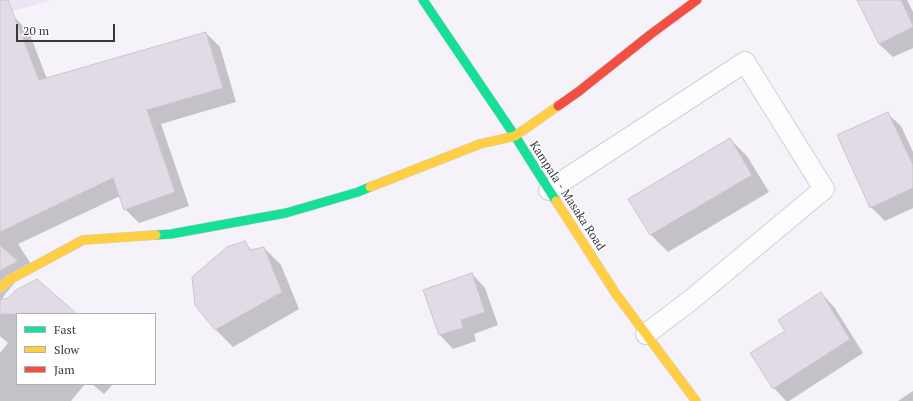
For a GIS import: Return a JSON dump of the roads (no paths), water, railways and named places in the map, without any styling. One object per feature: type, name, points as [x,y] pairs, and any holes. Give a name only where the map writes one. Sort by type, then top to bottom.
[{"type":"street","name":"Kampala - Masaka Road","points":[[423,0],[515,136],[616,294],[696,401]]},
{"type":"street","points":[[0,288],[9,280],[83,240],[171,234],[286,213],[358,192],[405,172],[480,144],[515,136],[578,92],[650,34],[697,0]]},
{"type":"lane","points":[[549,190],[745,62],[824,190],[691,300],[646,334]]}]
